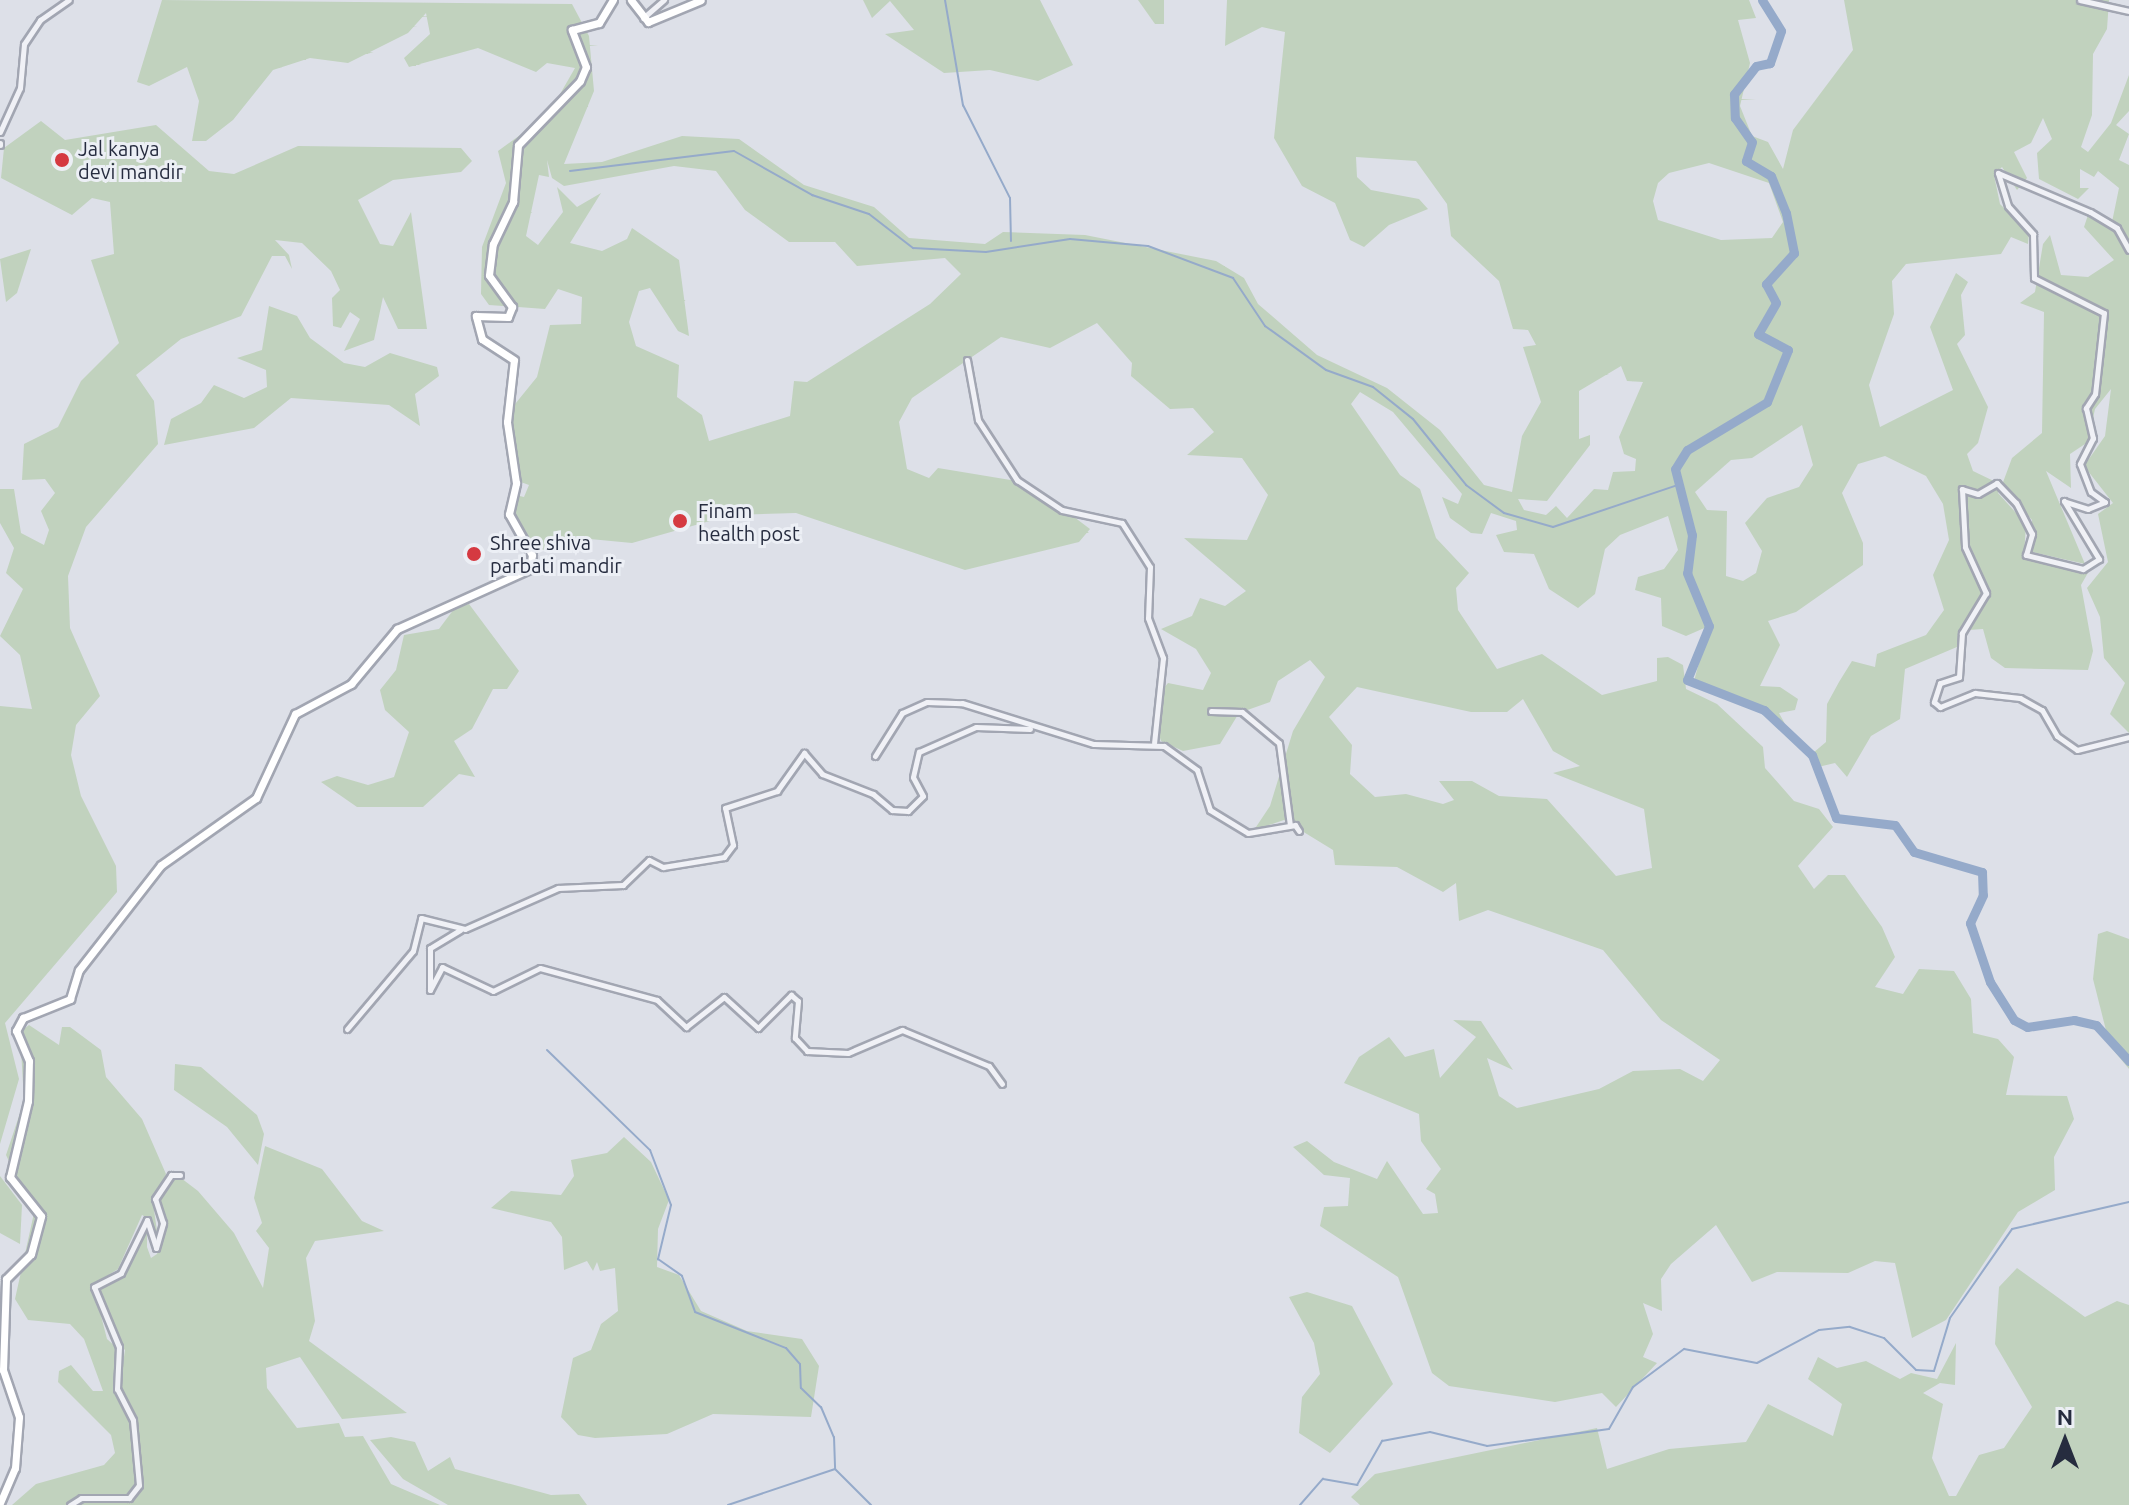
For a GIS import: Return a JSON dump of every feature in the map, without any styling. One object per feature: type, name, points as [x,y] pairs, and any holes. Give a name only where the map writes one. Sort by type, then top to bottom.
[{"type":"main road","points":[[0,1503],[15,1468],[19,1417],[3,1370],[6,1279],[31,1254],[41,1216],[10,1177],[28,1101],[29,1061],[16,1031],[23,1018],[70,999],[79,970],[161,865],[256,798],[295,714],[351,684],[397,629],[530,569],[532,555],[509,514],[516,483],[507,422],[514,360],[482,339],[476,316],[508,317],[512,307],[489,275],[493,244],[513,202],[518,145],[580,81],[586,67],[572,30],[599,23],[613,0]]},
{"type":"main road","points":[[631,0],[642,18],[657,22],[701,0]]},
{"type":"street","points":[[0,132],[20,88],[24,44],[40,20],[69,0]]},
{"type":"street","points":[[642,18],[664,0]]},
{"type":"street","points":[[2080,0],[2129,11]]},
{"type":"street","points":[[2129,250],[2117,228],[2090,212],[1998,173],[2008,206],[2033,234],[2039,284],[2081,296],[2104,313],[2095,394],[2086,408],[2093,438],[2080,464],[2091,492],[2105,502],[2088,509],[2064,501],[2099,559],[2083,569],[2026,555],[2029,523],[1997,483],[1978,494],[1962,489],[1965,547],[1986,593],[1962,633],[1959,677],[1940,683],[1934,702],[1940,707],[1975,693],[2020,698],[2042,710],[2057,736],[2077,750],[2129,737]]},
{"type":"street","points":[[967,360],[978,420],[1017,480],[1062,510],[1122,523],[1150,567],[1148,618],[1163,658],[1154,743]]},
{"type":"street","points":[[875,756],[902,713],[927,702],[962,703],[1030,729],[1119,748],[1154,743],[1197,770],[1210,810],[1248,833],[1290,825],[1299,831]]},
{"type":"street","points":[[1211,711],[1242,712],[1279,743],[1290,825]]},
{"type":"street","points":[[1002,1084],[989,1066],[902,1030],[848,1053],[807,1051],[795,1038],[798,1001],[791,995],[758,1028],[724,997],[686,1027],[657,1000],[540,968],[493,991],[442,967],[430,990],[430,948],[461,929],[558,888],[623,885],[649,860],[663,867],[724,857],[733,845],[725,808],[777,791],[804,753],[822,774],[873,794],[892,810],[908,811],[923,796],[913,777],[919,752],[976,727],[1030,729]]},
{"type":"street","points":[[347,1029],[413,951],[421,918],[461,929]]},
{"type":"street","points":[[70,1505],[81,1498],[129,1498],[139,1485],[133,1420],[117,1389],[119,1347],[94,1287],[121,1273],[147,1220],[156,1248],[163,1223],[155,1199],[171,1175],[180,1175]]},
{"type":"green space","points":[[162,0],[572,4],[589,36],[594,91],[564,164],[602,162],[682,136],[739,139],[804,185],[874,207],[909,238],[985,244],[1003,232],[1085,235],[1216,261],[1244,278],[1258,304],[1317,355],[1387,388],[1440,430],[1484,485],[1512,492],[1522,436],[1541,402],[1523,347],[1536,345],[1528,330],[1513,329],[1499,281],[1451,236],[1447,204],[1416,161],[1356,157],[1357,177],[1371,190],[1419,199],[1428,209],[1389,225],[1364,247],[1350,240],[1335,203],[1302,186],[1274,138],[1285,32],[1262,27],[1225,46],[1227,0],[1749,0],[1756,18],[1738,20],[1750,63],[1740,106],[1752,136],[1768,142],[1783,169],[1793,130],[1853,50],[1844,0],[2109,0],[2107,29],[2093,54],[2092,115],[2081,147],[2088,152],[2111,123],[2129,75],[2129,111],[2116,125],[2129,134],[2119,160],[2129,165],[2129,733],[2110,714],[2125,683],[2104,658],[2100,617],[2087,588],[2108,562],[2098,514],[2113,503],[2084,466],[2105,436],[2111,389],[2095,409],[2088,442],[2070,454],[2071,488],[2046,471],[2085,564],[2032,552],[2032,520],[2002,486],[1998,493],[2026,524],[2024,557],[2089,571],[2081,585],[2093,651],[2088,670],[2005,668],[1991,658],[1983,629],[1969,630],[1964,644],[1905,669],[1900,719],[1871,736],[1847,777],[1835,763],[1818,767],[1813,753],[1826,742],[1827,704],[1839,682],[1852,661],[1875,667],[1877,654],[1926,635],[1944,610],[1933,575],[1949,540],[1943,504],[1926,476],[1885,456],[1858,464],[1842,493],[1863,543],[1863,565],[1796,612],[1768,621],[1780,645],[1760,686],[1780,687],[1798,699],[1795,710],[1779,713],[1785,724],[1694,681],[1709,626],[1686,636],[1662,626],[1661,598],[1635,590],[1638,577],[1664,569],[1678,550],[1668,516],[1620,535],[1605,549],[1595,594],[1578,608],[1549,589],[1534,554],[1504,552],[1496,535],[1517,530],[1516,521],[1491,513],[1482,534],[1471,533],[1450,518],[1442,497],[1458,504],[1462,494],[1393,412],[1360,392],[1351,404],[1400,475],[1420,489],[1436,538],[1469,573],[1456,588],[1458,610],[1497,669],[1542,654],[1602,695],[1657,681],[1657,658],[1668,657],[1683,665],[1686,689],[1717,704],[1763,747],[1765,768],[1794,801],[1819,809],[1833,827],[1798,866],[1814,889],[1828,875],[1845,875],[1882,927],[1895,957],[1875,987],[1903,994],[1919,969],[1954,971],[1971,999],[1973,1033],[1998,1039],[2014,1057],[2006,1095],[2067,1096],[2074,1119],[2054,1157],[2055,1190],[2018,1212],[1946,1320],[1912,1338],[1895,1263],[1875,1261],[1848,1273],[1777,1272],[1752,1282],[1716,1225],[1671,1264],[1661,1279],[1662,1311],[1643,1303],[1653,1334],[1643,1357],[1657,1363],[1616,1407],[1602,1393],[1555,1402],[1449,1386],[1432,1373],[1398,1277],[1320,1226],[1324,1207],[1348,1206],[1350,1178],[1324,1175],[1293,1147],[1307,1141],[1334,1162],[1377,1179],[1387,1161],[1423,1214],[1438,1213],[1435,1194],[1426,1189],[1441,1169],[1421,1141],[1419,1114],[1344,1083],[1359,1057],[1389,1037],[1405,1057],[1434,1049],[1440,1078],[1476,1037],[1453,1020],[1481,1021],[1513,1070],[1487,1058],[1499,1096],[1517,1108],[1599,1089],[1633,1071],[1680,1069],[1703,1081],[1720,1060],[1661,1020],[1603,950],[1488,910],[1459,921],[1456,883],[1443,892],[1397,867],[1335,865],[1333,850],[1284,820],[1254,830],[1270,806],[1293,731],[1325,677],[1310,660],[1278,681],[1270,702],[1239,713],[1220,744],[1183,751],[1161,741],[1153,716],[1159,694],[1168,683],[1203,690],[1211,673],[1196,649],[1161,629],[1192,616],[1200,598],[1225,606],[1246,591],[1184,538],[1247,540],[1268,495],[1242,458],[1187,455],[1214,432],[1193,408],[1170,409],[1131,376],[1132,363],[1097,323],[1050,348],[1001,337],[912,398],[899,422],[907,469],[929,478],[938,468],[1029,483],[1090,529],[1079,542],[965,570],[796,513],[731,515],[632,543],[590,539],[531,553],[507,504],[511,494],[524,497],[529,485],[518,481],[507,414],[537,377],[550,325],[581,324],[582,297],[558,289],[545,309],[489,305],[481,294],[482,247],[506,183],[498,151],[548,115],[575,68],[547,63],[536,72],[478,48],[409,67],[404,58],[430,34],[426,13],[408,33],[348,63],[310,58],[273,70],[233,120],[206,141],[192,141],[199,101],[187,67],[149,86],[137,82]],"holes":[[[2043,118],[2052,139],[2037,153],[2039,179],[2078,199],[2089,188],[2080,188],[2080,169],[2094,177],[2098,171],[2119,188],[2112,222],[2090,209],[2084,227],[2114,260],[2088,277],[2061,275],[2050,235],[2043,244],[2035,292],[2020,303],[2044,312],[2042,433],[2012,458],[2002,485],[1973,471],[1967,454],[1978,443],[1988,407],[1957,344],[1965,335],[1961,295],[1968,282],[1956,273],[1930,327],[1953,390],[1880,427],[1869,385],[1894,314],[1892,281],[1906,264],[2001,254],[2011,237],[2028,244],[2029,233],[2000,204],[1994,175],[2002,167],[2017,190],[2027,178],[2014,152],[2031,143]],[[547,160],[552,178],[564,186],[674,166],[716,171],[745,210],[789,242],[835,242],[857,266],[945,258],[961,274],[930,304],[807,382],[794,381],[790,416],[709,441],[702,415],[677,397],[679,365],[636,346],[629,322],[639,291],[650,288],[678,331],[689,336],[679,260],[632,228],[627,239],[602,251],[570,243],[601,193],[577,207],[557,187],[563,212],[538,245],[526,236],[539,175],[549,177]],[[1709,163],[1769,183],[1783,222],[1772,238],[1721,240],[1658,220],[1653,201],[1658,183],[1669,173]],[[1621,366],[1627,381],[1643,382],[1619,437],[1624,454],[1636,459],[1635,471],[1613,472],[1608,490],[1594,489],[1567,518],[1556,506],[1546,515],[1524,510],[1518,499],[1547,501],[1590,445],[1590,435],[1579,439],[1579,391]],[[1802,425],[1813,465],[1799,487],[1767,498],[1745,523],[1762,551],[1756,573],[1743,581],[1726,576],[1727,511],[1707,510],[1695,492],[1731,460],[1752,458]],[[1357,687],[1471,712],[1507,712],[1523,699],[1553,751],[1580,766],[1553,773],[1644,809],[1652,868],[1616,876],[1547,799],[1499,796],[1472,781],[1439,781],[1454,800],[1443,804],[1406,794],[1375,797],[1350,774],[1352,745],[1329,717]]]},
{"type":"green space","points":[[863,0],[1040,0],[1073,65],[1038,81],[990,70],[944,73],[885,34],[914,30],[890,1],[872,18]]},
{"type":"green space","points":[[1138,0],[1164,0],[1164,24],[1155,24]]},
{"type":"green space","points":[[41,121],[65,140],[156,125],[209,171],[234,174],[298,146],[461,148],[472,161],[461,172],[393,180],[358,200],[380,244],[393,246],[411,212],[427,329],[398,329],[383,297],[374,340],[344,351],[360,319],[350,312],[341,328],[333,326],[332,298],[340,290],[331,271],[302,243],[275,240],[289,255],[292,269],[285,256],[272,256],[241,316],[181,339],[136,375],[154,401],[158,444],[86,527],[68,576],[70,628],[100,696],[76,725],[71,755],[81,796],[116,866],[117,892],[5,1023],[19,1079],[0,1144],[0,706],[32,709],[20,655],[0,636],[23,589],[6,573],[14,548],[0,523],[0,489],[14,489],[21,533],[44,545],[49,530],[41,511],[55,493],[45,479],[22,480],[24,444],[58,427],[81,381],[119,343],[91,260],[114,254],[110,202],[92,198],[72,215],[1,178],[4,148]]},
{"type":"green space","points":[[31,249],[17,293],[6,302],[0,259]]},
{"type":"green space","points":[[269,306],[297,316],[310,338],[344,363],[365,367],[390,353],[437,367],[439,376],[415,394],[420,426],[389,405],[291,398],[254,428],[164,445],[171,419],[201,403],[214,385],[244,398],[267,387],[266,370],[237,358],[262,350]]},
{"type":"green space","points":[[469,604],[519,671],[507,689],[493,689],[472,729],[454,741],[475,777],[459,774],[423,807],[357,807],[321,782],[337,776],[368,785],[394,777],[409,732],[385,710],[380,690],[396,670],[404,635],[439,629],[454,609]]},
{"type":"green space","points":[[2107,931],[2129,939],[2129,1069],[2110,1046],[2093,979],[2098,934]]},
{"type":"green space","points":[[29,1025],[59,1045],[62,1027],[70,1027],[101,1050],[106,1077],[142,1119],[166,1174],[153,1203],[158,1238],[153,1242],[153,1221],[142,1215],[118,1269],[98,1282],[123,1277],[147,1227],[147,1247],[151,1258],[157,1254],[165,1223],[158,1200],[170,1180],[177,1175],[198,1191],[234,1233],[263,1288],[269,1248],[256,1231],[262,1223],[254,1198],[265,1146],[322,1169],[362,1221],[384,1231],[315,1241],[306,1258],[315,1321],[309,1341],[407,1413],[342,1419],[300,1357],[266,1368],[267,1388],[297,1428],[339,1423],[345,1437],[363,1436],[391,1484],[440,1505],[12,1505],[36,1484],[104,1465],[115,1453],[111,1435],[58,1382],[59,1371],[71,1365],[93,1391],[103,1391],[84,1339],[70,1324],[28,1320],[15,1299],[34,1213],[6,1155],[24,1101],[20,1032]],"holes":[[[97,1282],[114,1339],[125,1350],[121,1378],[115,1375],[117,1348],[107,1339],[93,1285]]]},
{"type":"green space","points":[[175,1064],[201,1067],[257,1115],[264,1134],[258,1165],[227,1127],[174,1090]]},
{"type":"green space","points":[[624,1137],[651,1162],[669,1200],[658,1229],[657,1267],[679,1275],[701,1311],[747,1331],[802,1339],[819,1366],[811,1417],[713,1414],[667,1434],[595,1438],[578,1435],[561,1417],[573,1358],[591,1350],[601,1324],[618,1311],[615,1268],[600,1271],[597,1262],[593,1271],[587,1261],[564,1270],[562,1237],[551,1222],[491,1208],[511,1191],[561,1195],[574,1176],[571,1160],[607,1153]]},
{"type":"green space","points":[[0,1176],[22,1205],[20,1244],[0,1233]]},
{"type":"green space","points":[[2017,1268],[2085,1317],[2117,1301],[2129,1305],[2129,1505],[1360,1505],[1351,1497],[1375,1474],[1597,1428],[1607,1469],[1669,1449],[1746,1442],[1768,1404],[1833,1436],[1842,1404],[1808,1379],[1818,1357],[1837,1368],[1866,1361],[1900,1379],[1911,1373],[1937,1379],[1956,1343],[1955,1385],[1940,1383],[1923,1393],[1943,1404],[1932,1458],[1949,1496],[1956,1496],[1979,1455],[2004,1448],[2032,1407],[1995,1344],[1999,1287]]},
{"type":"green space","points":[[1307,1292],[1352,1306],[1393,1384],[1330,1453],[1299,1433],[1302,1397],[1320,1374],[1314,1343],[1289,1297]]},
{"type":"green space","points":[[391,1437],[415,1442],[428,1471],[450,1457],[455,1469],[551,1495],[579,1494],[587,1505],[448,1505],[403,1479],[370,1440]]},
{"type":"waterway","points":[[945,0],[963,105],[1010,198],[1011,241]]},
{"type":"waterway","points":[[1762,0],[1781,31],[1770,63],[1756,66],[1734,94],[1735,118],[1752,142],[1746,161],[1771,176],[1786,213],[1794,253],[1766,284],[1776,303],[1758,334],[1788,350],[1767,402],[1687,450],[1675,469],[1692,535],[1687,573],[1709,626],[1687,680],[1764,710],[1812,755],[1836,818],[1895,825],[1914,852],[1982,872],[1983,895],[1970,923],[1990,982],[2014,1020],[2027,1027],[2074,1020],[2096,1025],[2129,1061]]},
{"type":"waterway","points":[[570,171],[734,151],[812,195],[869,214],[913,248],[986,252],[1070,239],[1148,246],[1233,278],[1265,326],[1326,370],[1373,387],[1413,419],[1466,485],[1504,513],[1553,527],[1678,485]]},
{"type":"waterway","points":[[547,1050],[650,1150],[671,1205],[658,1259],[682,1276],[695,1312],[786,1348],[800,1364],[801,1388],[821,1407],[834,1437],[835,1469],[871,1505]]},
{"type":"waterway","points":[[1300,1505],[1323,1479],[1357,1485],[1382,1441],[1430,1432],[1487,1446],[1609,1429],[1633,1387],[1684,1349],[1757,1363],[1819,1330],[1850,1327],[1884,1338],[1916,1370],[1934,1371],[1950,1318],[2012,1229],[2129,1202]]},
{"type":"waterway","points":[[728,1505],[835,1469]]},
{"type":"place","name":"Jal kanya devi mandir","points":[[62,160]]},
{"type":"place","name":"Finam health post","points":[[680,521]]},
{"type":"place","name":"Shree shiva parbati mandir","points":[[474,554]]}]
